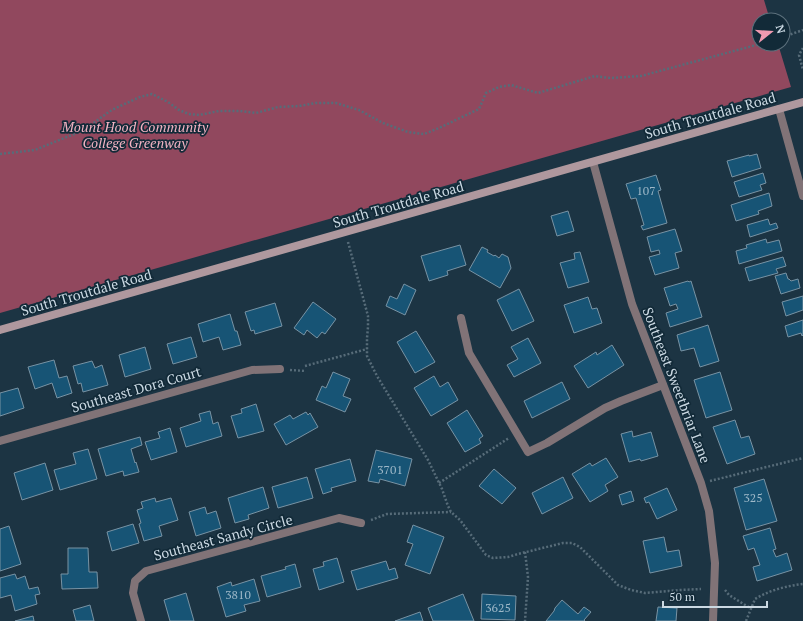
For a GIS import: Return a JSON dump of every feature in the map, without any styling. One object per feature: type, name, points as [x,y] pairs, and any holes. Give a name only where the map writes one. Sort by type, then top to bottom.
[{"type":"main road","name":"South Troutdale Road","points":[[0,330],[803,102]]},
{"type":"street","points":[[778,109],[803,196]]},
{"type":"street","name":"Southeast Sweetbriar Lane","points":[[593,162],[632,304],[701,483],[709,511],[715,563],[713,621]]},
{"type":"street","points":[[461,318],[469,353],[528,452],[547,444],[605,408],[663,385]]},
{"type":"street","name":"Southeast Dora Court","points":[[0,441],[252,370],[280,369]]},
{"type":"street","name":"Southeast Sandy Circle","points":[[141,621],[133,593],[135,581],[146,571],[339,518],[361,523]]},
{"type":"path","points":[[791,34],[803,30]]},
{"type":"path","points":[[0,154],[35,150],[84,130],[110,111],[149,94],[168,102],[179,110],[189,114],[199,115],[219,111],[256,113],[278,108],[316,103],[336,103],[359,110],[383,123],[408,132],[424,134],[479,110],[486,93],[499,87],[511,85],[538,93],[595,76],[611,78],[641,76],[751,46]]},
{"type":"path","points":[[803,48],[799,55],[803,70]]},
{"type":"path","points":[[345,232],[368,316],[366,338],[367,356],[377,376],[428,460],[442,489],[448,506],[486,555],[493,558],[508,557],[563,543],[572,543],[580,547],[618,585],[630,590],[645,593],[701,589]]},
{"type":"path","points":[[305,366],[367,349]]},
{"type":"path","points":[[280,369],[306,371]]},
{"type":"path","points":[[439,483],[516,433]]},
{"type":"path","points":[[701,483],[803,458]]},
{"type":"path","points":[[361,523],[387,514],[452,512]]},
{"type":"path","points":[[525,552],[528,577],[525,621]]},
{"type":"path","points":[[746,621],[750,608],[755,599],[784,587],[803,584]]},
{"type":"path","points":[[725,590],[750,608]]},
{"type":"green space","name":"Mount Hood Community College Greenway","points":[[0,0],[764,0],[768,12],[751,12],[751,52],[780,52],[791,87],[0,313]]},
{"type":"building","points":[[757,154],[761,168],[732,177],[727,161]]},
{"type":"building","points":[[763,173],[766,183],[760,185],[762,190],[739,197],[734,182]]},
{"type":"building","points":[[656,175],[661,190],[658,191],[667,223],[643,230],[641,226],[644,225],[636,198],[631,199],[626,184]]},
{"type":"building","points":[[769,193],[772,206],[758,211],[759,214],[736,221],[731,205]]},
{"type":"building","points":[[568,211],[574,231],[557,236],[551,216]]},
{"type":"building","points":[[768,219],[770,225],[776,223],[778,228],[750,237],[747,225]]},
{"type":"building","points":[[675,229],[682,251],[675,253],[679,268],[655,275],[649,257],[660,254],[659,250],[651,252],[647,237]]},
{"type":"building","points":[[766,239],[767,243],[779,240],[782,251],[739,264],[736,251],[747,248],[746,245]]},
{"type":"building","points":[[460,245],[466,265],[447,271],[448,275],[429,281],[421,256]]},
{"type":"building","points":[[482,247],[488,250],[487,252],[499,258],[502,254],[508,257],[511,268],[500,288],[469,270]]},
{"type":"building","points":[[580,252],[589,282],[568,288],[560,263],[575,259],[574,253]]},
{"type":"building","points":[[783,257],[786,266],[776,269],[778,273],[749,281],[745,268]]},
{"type":"building","points":[[786,273],[788,279],[791,281],[798,279],[800,288],[781,294],[775,276]]},
{"type":"building","points":[[691,281],[702,317],[670,327],[666,313],[678,309],[676,304],[670,306],[664,288]]},
{"type":"building","points":[[404,284],[416,290],[405,315],[386,306],[390,296],[397,299]]},
{"type":"building","points":[[519,289],[534,321],[512,331],[497,300]]},
{"type":"building","points":[[803,296],[803,310],[786,316],[782,302]]},
{"type":"building","points":[[588,297],[592,309],[597,308],[602,323],[574,333],[564,305]]},
{"type":"building","points":[[313,302],[336,319],[325,334],[322,332],[317,338],[307,330],[304,335],[294,328]]},
{"type":"building","points":[[275,303],[282,326],[255,334],[254,330],[251,331],[245,312]]},
{"type":"building","points":[[230,314],[241,345],[223,350],[219,337],[203,342],[198,324]]},
{"type":"building","points":[[803,320],[803,335],[802,336],[801,333],[788,337],[785,326]]},
{"type":"building","points":[[708,325],[719,361],[700,367],[694,348],[681,351],[677,335]]},
{"type":"building","points":[[416,331],[435,362],[415,373],[397,342]]},
{"type":"building","points":[[191,337],[197,357],[173,364],[167,344]]},
{"type":"building","points":[[528,338],[541,363],[514,377],[507,365],[518,359],[511,347]]},
{"type":"building","points":[[612,345],[624,365],[588,388],[574,366],[596,352],[597,355]]},
{"type":"building","points":[[145,347],[151,369],[125,377],[119,355]]},
{"type":"building","points":[[54,360],[59,378],[67,376],[72,393],[57,398],[52,383],[35,389],[28,367]]},
{"type":"building","points":[[92,361],[95,368],[102,365],[108,385],[83,392],[81,383],[78,384],[73,366]]},
{"type":"building","points":[[333,372],[350,379],[343,396],[351,399],[345,412],[316,400],[322,386],[326,388]]},
{"type":"building","points":[[720,372],[732,410],[706,418],[694,380]]},
{"type":"building","points":[[434,376],[440,387],[448,382],[458,400],[431,416],[414,388]]},
{"type":"building","points":[[562,382],[570,399],[532,418],[524,401]]},
{"type":"building","points":[[18,388],[24,408],[0,416],[0,393]]},
{"type":"building","points":[[256,404],[264,431],[238,438],[231,416],[242,413],[241,409]]},
{"type":"building","points":[[467,410],[483,436],[479,439],[481,443],[465,452],[447,423]]},
{"type":"building","points":[[210,411],[213,424],[218,422],[222,436],[186,447],[180,428],[201,421],[199,414]]},
{"type":"building","points":[[306,412],[308,415],[310,413],[318,427],[286,445],[274,424],[290,415],[293,419]]},
{"type":"building","points":[[735,420],[741,438],[749,436],[755,454],[727,464],[713,427]]},
{"type":"building","points":[[170,428],[177,452],[151,460],[145,442],[160,438],[158,432]]},
{"type":"building","points":[[632,431],[633,437],[651,432],[658,456],[641,461],[640,459],[629,462],[621,434]]},
{"type":"building","points":[[140,437],[142,445],[131,449],[139,472],[124,476],[123,471],[106,476],[98,449]]},
{"type":"building","points":[[88,449],[97,479],[60,490],[54,470],[76,464],[73,453]]},
{"type":"building","points":[[376,450],[412,459],[405,486],[380,479],[379,483],[368,481]]},
{"type":"building","points":[[606,458],[618,477],[605,485],[608,491],[590,502],[572,474],[590,463],[592,466]]},
{"type":"building","points":[[350,459],[356,481],[331,488],[332,491],[323,494],[315,469]]},
{"type":"building","points":[[45,463],[53,490],[22,500],[14,473]]},
{"type":"building","points":[[494,469],[516,488],[502,504],[479,486]]},
{"type":"building","points":[[307,477],[313,498],[278,508],[272,487]]},
{"type":"building","points":[[563,477],[573,498],[542,514],[532,493]]},
{"type":"building","points":[[764,479],[777,521],[746,530],[734,488]]},
{"type":"building","points":[[263,487],[269,508],[248,515],[249,519],[235,523],[228,498]]},
{"type":"building","points":[[667,488],[677,510],[657,519],[649,502],[646,503],[644,498]]},
{"type":"building","points":[[631,491],[634,501],[622,505],[619,495]]},
{"type":"building","points":[[155,498],[156,502],[171,498],[178,520],[159,526],[162,536],[144,541],[137,510],[143,508],[141,502]]},
{"type":"building","points":[[205,507],[207,514],[216,511],[221,528],[196,536],[189,512]]},
{"type":"building","points":[[133,524],[139,543],[112,551],[107,532]]},
{"type":"building","points":[[413,525],[444,537],[430,574],[405,565],[413,544],[407,542]]},
{"type":"building","points":[[9,526],[21,564],[0,571],[0,529]]},
{"type":"building","points":[[770,528],[776,549],[773,550],[776,557],[787,553],[792,570],[757,581],[753,567],[760,565],[754,548],[748,550],[743,536]]},
{"type":"building","points":[[664,537],[667,552],[679,550],[682,566],[650,573],[643,541]]},
{"type":"building","points":[[68,548],[88,548],[89,572],[97,572],[98,588],[62,589],[61,574],[68,574]]},
{"type":"building","points":[[337,558],[344,582],[319,590],[313,569],[324,566],[323,562]]},
{"type":"building","points":[[386,561],[389,570],[395,568],[398,578],[357,590],[351,571]]},
{"type":"building","points":[[295,564],[301,587],[267,597],[261,576],[286,569],[285,567]]},
{"type":"building","points":[[15,574],[17,579],[25,576],[29,589],[38,587],[40,594],[35,595],[37,604],[15,611],[11,595],[0,598],[0,578]]},
{"type":"building","points":[[254,579],[260,601],[244,605],[246,611],[226,617],[217,587],[231,582],[232,586]]},
{"type":"building","points":[[186,593],[194,621],[170,621],[164,600]]},
{"type":"building","points":[[463,594],[474,621],[433,621],[428,608]]},
{"type":"building","points":[[482,594],[516,596],[515,620],[481,619]]},
{"type":"building","points":[[562,600],[578,614],[584,607],[591,612],[584,620],[585,621],[546,621]]},
{"type":"building","points":[[90,605],[94,621],[76,621],[73,610]]},
{"type":"building","points":[[658,607],[677,608],[676,621],[656,621]]},
{"type":"building","points":[[420,612],[423,621],[395,621]]},
{"type":"building","points":[[33,616],[34,621],[15,621]]}]
